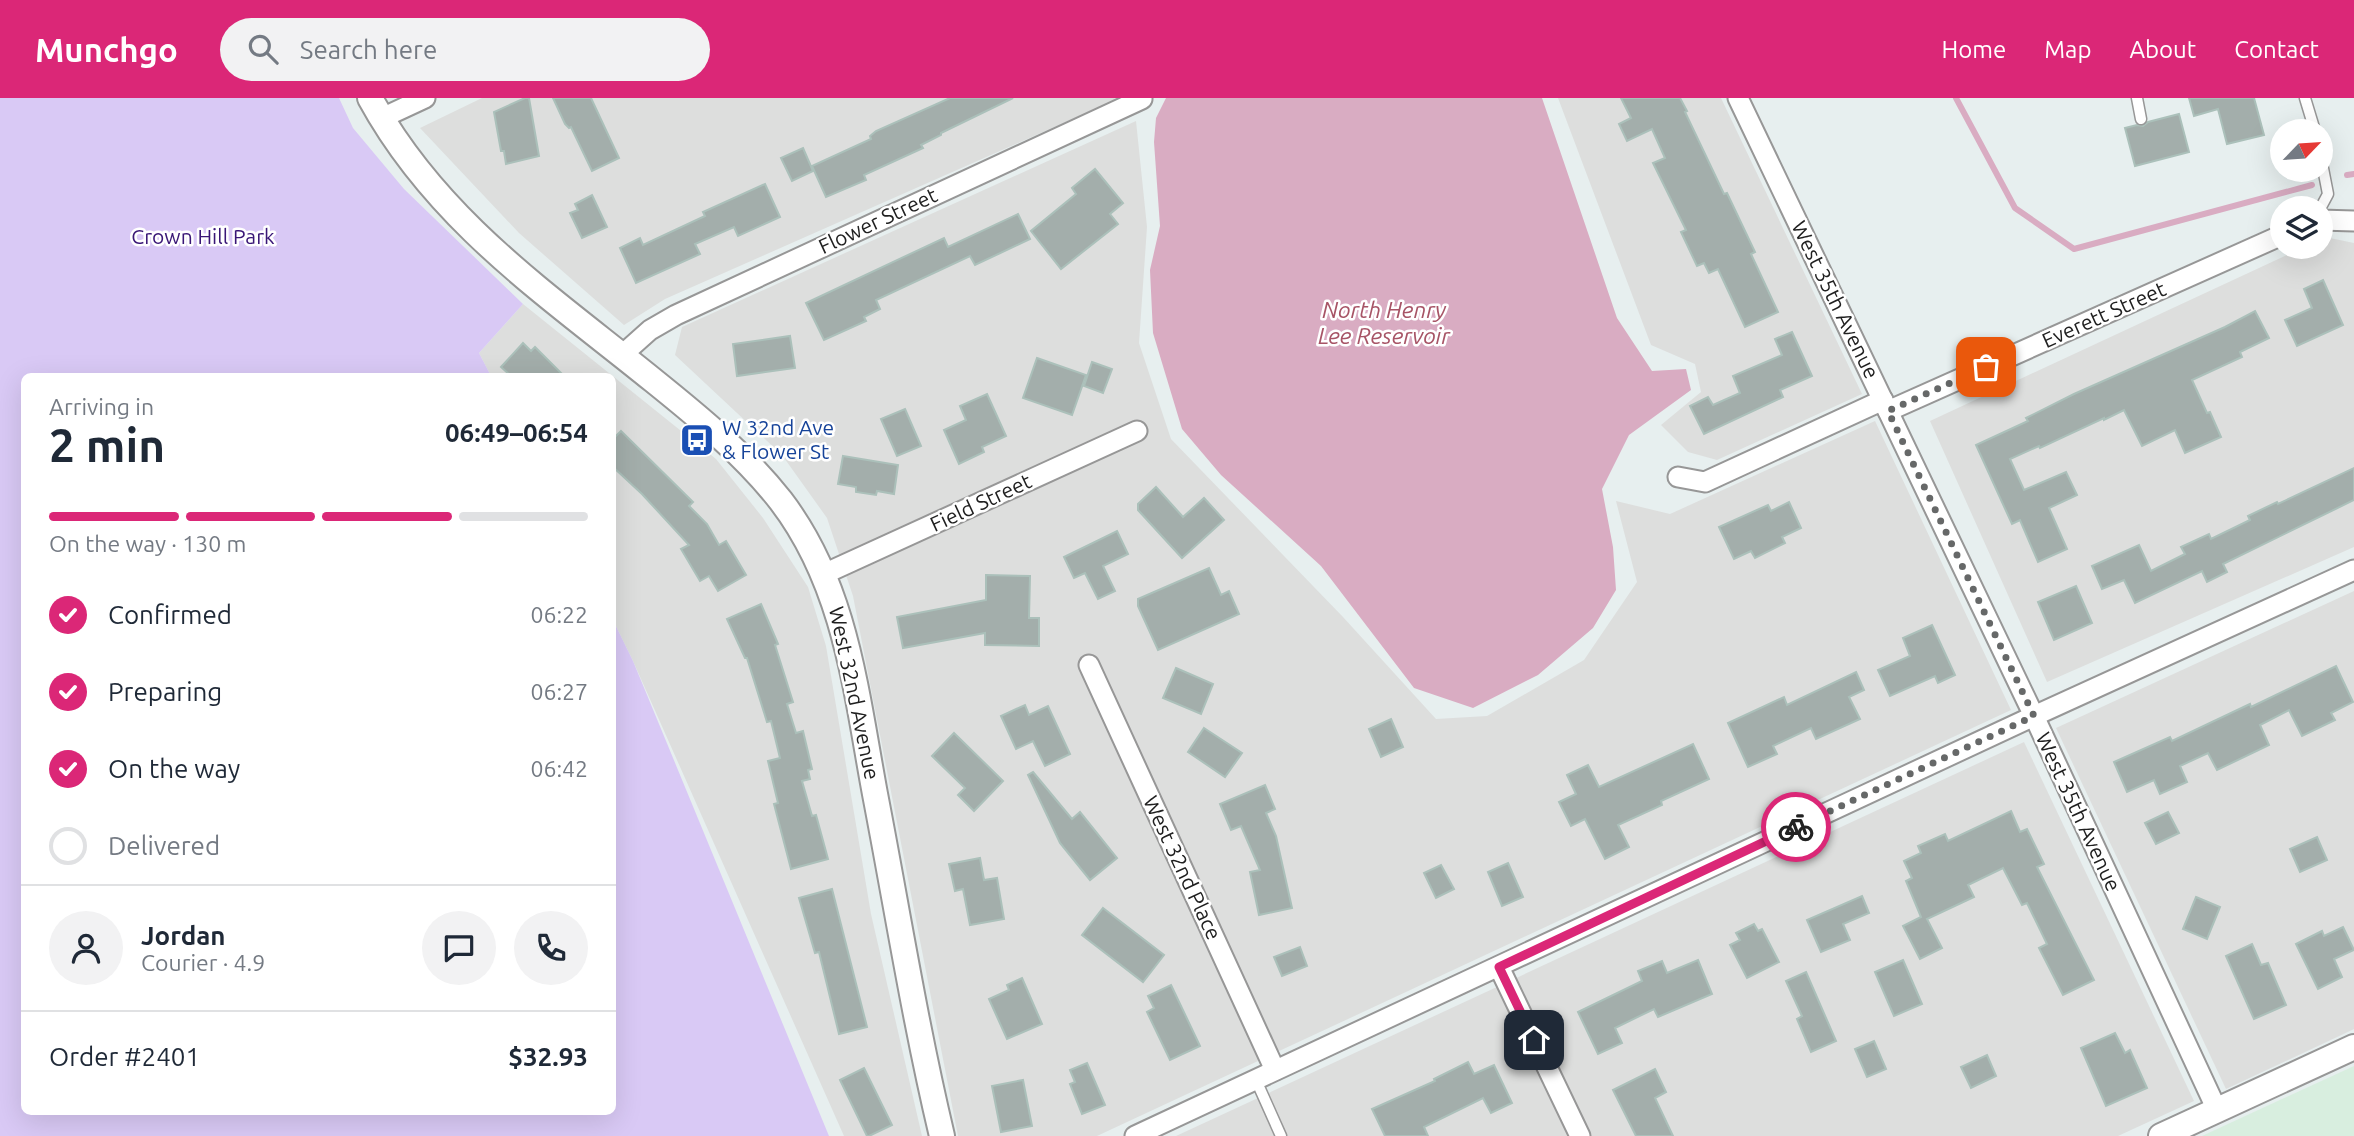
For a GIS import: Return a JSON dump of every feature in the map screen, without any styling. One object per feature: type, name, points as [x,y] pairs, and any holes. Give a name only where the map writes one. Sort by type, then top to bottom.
[{"type":"street","points":[[376,108],[425,98]]},
{"type":"street","name":"West 35th Avenue","points":[[1738,98],[2034,716],[2217,1110]]},
{"type":"street","name":"Flower Street","points":[[622,355],[636,340],[676,315],[1142,99]]},
{"type":"street","name":"West 32nd Avenue","points":[[376,108],[419,173],[453,213],[508,262],[702,420],[764,481],[796,522],[824,574],[835,603],[854,676],[918,1027],[942,1136]]},
{"type":"street","points":[[2333,220],[2354,220]]},
{"type":"street","name":"Everett Street","points":[[1678,477],[1705,482],[2270,240]]},
{"type":"street","name":"Field Street","points":[[824,574],[1137,431]]},
{"type":"street","points":[[1135,1136],[2034,716],[2354,570]]},
{"type":"street","name":"West 32nd Place","points":[[1089,665],[1275,1070]]},
{"type":"street","points":[[1499,967],[1580,1136]]},
{"type":"street","points":[[2161,1136],[2354,1047]]},
{"type":"lane","points":[[2137,98],[2141,119]]},
{"type":"lane","points":[[2305,98],[2311,119]]},
{"type":"lane","points":[[1256,1080],[1281,1136]]},
{"type":"shaded area","points":[[482,98],[1120,98],[665,299],[624,325],[519,233],[420,128]]},
{"type":"shaded area","points":[[1558,98],[1721,98],[1862,394],[1717,460],[1688,452],[1661,425],[1701,392],[1695,364],[1651,345]]},
{"type":"shaded area","points":[[1136,121],[1147,227],[1139,343],[1171,439],[1343,617],[1436,719],[1487,716],[1584,660],[1637,582],[1616,501],[1670,514],[1875,421],[2011,710],[1097,1136],[958,1136],[853,596],[827,518],[782,455],[675,355],[682,327]]},
{"type":"shaded area","points":[[2333,239],[2354,243],[2354,547],[2047,682],[1930,421],[2278,259],[2333,259]]},
{"type":"shaded area","points":[[523,304],[609,373],[489,373],[479,353]]},
{"type":"shaded area","points":[[616,379],[716,459],[763,518],[808,587],[826,646],[871,914],[922,1136],[844,1136],[616,626]]},
{"type":"shaded area","points":[[2354,591],[2354,1029],[2226,1089],[2056,728]]},
{"type":"shaded area","points":[[2024,742],[2194,1101],[2118,1136],[1176,1136]]},
{"type":"shaded area","points":[[2354,1066],[2354,1136],[2202,1136],[2243,1117]]},
{"type":"green space","name":"Crown Hill Park","points":[[0,98],[339,98],[353,128],[404,189],[523,304],[479,353],[489,373],[21,373],[21,1115],[616,1115],[616,626],[633,661],[829,1136],[0,1136]]},
{"type":"water","name":"North Henry Lee Reservoir","points":[[1166,98],[1542,98],[1617,318],[1652,371],[1686,369],[1691,390],[1629,435],[1602,489],[1613,547],[1616,590],[1593,628],[1538,675],[1473,708],[1414,688],[1321,566],[1221,475],[1182,429],[1153,333],[1150,270],[1160,226],[1154,142],[1156,118]]},
{"type":"building","points":[[529,98],[539,156],[506,164],[494,112]]},
{"type":"building","points":[[553,98],[591,98],[619,158],[592,171],[571,127],[565,124]]},
{"type":"building","points":[[950,98],[1013,98],[941,133],[921,145],[923,148],[864,175],[866,180],[826,197],[812,166],[871,139],[870,136],[876,131]]},
{"type":"building","points":[[1621,98],[1680,98],[1724,194],[1727,193],[1755,252],[1751,254],[1778,312],[1745,327],[1718,269],[1709,273],[1704,263],[1697,266],[1681,232],[1686,230],[1653,163],[1665,158],[1652,129],[1627,141],[1619,124],[1631,118]]},
{"type":"building","points":[[2189,98],[2254,98],[2264,135],[2227,144],[2218,109],[2194,116]]},
{"type":"building","points":[[2179,114],[2189,152],[2135,166],[2125,128],[2143,126],[2148,122]]},
{"type":"building","points":[[803,148],[813,171],[792,181],[781,158]]},
{"type":"building","points":[[1095,169],[1123,203],[1110,214],[1118,224],[1061,269],[1031,231],[1076,194],[1072,188]]},
{"type":"building","points":[[765,184],[780,217],[738,236],[734,227],[695,244],[700,254],[636,283],[620,248],[640,238],[643,245],[705,216],[703,212]]},
{"type":"building","points":[[592,195],[607,227],[582,238],[570,213],[578,210],[575,204]]},
{"type":"building","points":[[1018,214],[1030,239],[975,265],[970,256],[876,300],[880,309],[864,317],[866,321],[824,340],[806,303],[944,238],[948,247]]},
{"type":"building","points":[[2323,280],[2343,325],[2297,346],[2285,320],[2312,308],[2304,289]]},
{"type":"building","points":[[2255,311],[2269,338],[2240,352],[2242,357],[2192,380],[2221,437],[2185,453],[2175,430],[2142,446],[2124,410],[2010,459],[2024,490],[2066,472],[2077,495],[2049,508],[2067,549],[2038,562],[2020,520],[2012,524],[1976,445],[2028,421],[2026,418],[2074,394]]},
{"type":"building","points":[[1792,332],[1812,376],[1780,390],[1783,397],[1704,434],[1690,406],[1708,397],[1713,405],[1740,393],[1733,376],[1782,355],[1775,339]]},
{"type":"building","points":[[790,336],[795,368],[737,376],[733,344]]},
{"type":"building","points":[[523,343],[531,351],[535,347],[561,373],[508,373],[501,367]]},
{"type":"building","points":[[1037,358],[1086,375],[1072,415],[1023,398]]},
{"type":"building","points":[[1092,362],[1112,369],[1103,393],[1084,386]]},
{"type":"building","points":[[987,394],[1006,436],[982,447],[984,452],[959,464],[944,430],[966,420],[960,406]]},
{"type":"building","points":[[905,409],[921,446],[897,456],[881,419]]},
{"type":"building","points":[[621,431],[693,502],[689,506],[707,524],[719,545],[726,541],[746,575],[718,591],[709,576],[700,581],[681,549],[689,545],[616,470],[616,436]]},
{"type":"building","points":[[843,456],[898,465],[894,494],[877,491],[876,495],[856,492],[856,487],[838,484]]},
{"type":"building","points":[[2354,468],[2354,500],[2223,564],[2227,572],[2207,582],[2202,571],[2135,603],[2124,580],[2102,589],[2092,566],[2139,545],[2151,571],[2185,554],[2181,547],[2209,534],[2211,539],[2250,520],[2248,516]]},
{"type":"building","points":[[1156,487],[1183,517],[1204,498],[1224,520],[1182,558],[1138,510],[1138,504]]},
{"type":"building","points":[[1789,502],[1801,528],[1782,537],[1785,543],[1755,558],[1751,551],[1734,559],[1719,527],[1768,505],[1771,511]]},
{"type":"building","points":[[1117,531],[1128,554],[1103,566],[1115,591],[1098,599],[1085,573],[1074,578],[1064,557]]},
{"type":"building","points":[[1209,568],[1221,595],[1229,591],[1239,614],[1158,650],[1138,606],[1138,599]]},
{"type":"building","points":[[986,575],[1030,576],[1029,618],[1039,618],[1039,646],[985,645],[985,633],[903,648],[897,617],[986,600]]},
{"type":"building","points":[[2076,586],[2092,623],[2054,640],[2038,602]]},
{"type":"building","points":[[761,604],[778,644],[775,645],[793,702],[787,704],[796,733],[803,731],[812,769],[808,770],[810,779],[802,781],[812,816],[816,815],[828,859],[791,869],[774,804],[778,803],[768,761],[780,758],[771,721],[767,722],[747,658],[727,619]]},
{"type":"building","points":[[1932,625],[1955,675],[1938,683],[1935,676],[1890,696],[1878,670],[1910,656],[1903,638]]},
{"type":"building","points":[[2336,666],[2353,702],[2331,713],[2335,720],[2302,736],[2289,710],[2260,725],[2269,745],[2217,770],[2208,753],[2180,766],[2187,782],[2160,794],[2154,780],[2127,792],[2114,762],[2170,737],[2172,741],[2250,704],[2251,707]]},
{"type":"building","points":[[1176,668],[1213,684],[1201,714],[1163,698]]},
{"type":"building","points":[[1856,672],[1864,690],[1849,697],[1860,719],[1816,739],[1811,728],[1773,746],[1777,754],[1748,767],[1728,723],[1784,697],[1787,705]]},
{"type":"building","points":[[1025,705],[1029,715],[1048,706],[1070,754],[1045,766],[1033,741],[1016,749],[1001,716]]},
{"type":"building","points":[[1391,719],[1403,747],[1381,757],[1369,729]]},
{"type":"building","points":[[1204,728],[1242,753],[1225,777],[1188,752]]},
{"type":"building","points":[[954,733],[1003,781],[974,811],[958,795],[965,788],[932,756]]},
{"type":"building","points":[[1693,744],[1709,779],[1618,825],[1629,847],[1605,859],[1585,819],[1571,826],[1559,802],[1576,794],[1567,775],[1588,765],[1599,787]]},
{"type":"building","points":[[1033,772],[1072,819],[1080,812],[1117,858],[1090,880],[1060,843],[1028,775]]},
{"type":"building","points":[[1265,785],[1275,809],[1266,813],[1276,836],[1292,908],[1259,915],[1250,872],[1260,870],[1241,826],[1231,830],[1220,804]]},
{"type":"building","points":[[2011,811],[2020,832],[2027,829],[2044,864],[2037,867],[2094,980],[2063,995],[2039,948],[2047,944],[2027,903],[2022,905],[2003,868],[1968,885],[1974,897],[1927,919],[1942,948],[1920,959],[1903,926],[1921,917],[1906,881],[1912,878],[1904,861],[1921,853],[1918,846],[1945,834],[1948,841]]},
{"type":"building","points":[[2168,812],[2179,833],[2156,844],[2145,823]]},
{"type":"building","points":[[2317,837],[2327,860],[2300,872],[2290,849]]},
{"type":"building","points":[[980,858],[984,880],[997,878],[1004,919],[970,925],[963,889],[955,891],[949,864]]},
{"type":"building","points":[[1508,863],[1523,897],[1502,906],[1488,872]]},
{"type":"building","points":[[1441,865],[1454,889],[1436,898],[1424,873]]},
{"type":"building","points":[[832,889],[867,1027],[839,1034],[819,952],[815,953],[799,898]]},
{"type":"building","points":[[1862,896],[1869,913],[1843,924],[1850,940],[1821,952],[1807,920]]},
{"type":"building","points":[[2196,897],[2220,907],[2207,939],[2183,929]]},
{"type":"building","points":[[1103,908],[1164,955],[1143,982],[1082,935]]},
{"type":"building","points":[[1754,924],[1758,931],[1762,929],[1779,962],[1747,978],[1730,945],[1740,940],[1736,933]]},
{"type":"building","points":[[2343,927],[2354,950],[2334,959],[2342,977],[2318,989],[2296,944],[2322,931],[2324,936]]},
{"type":"building","points":[[2252,944],[2261,965],[2268,963],[2286,1005],[2254,1019],[2226,956]]},
{"type":"building","points":[[1300,947],[1307,966],[1282,976],[1274,957]]},
{"type":"building","points":[[1698,960],[1712,994],[1658,1017],[1654,1009],[1615,1028],[1622,1043],[1598,1054],[1578,1012],[1642,981],[1638,971],[1662,961],[1667,973]]},
{"type":"building","points":[[1903,960],[1922,1004],[1894,1016],[1875,972]]},
{"type":"building","points":[[1806,972],[1836,1041],[1811,1052],[1797,1019],[1802,1016],[1786,981]]},
{"type":"building","points":[[1022,978],[1042,1024],[1007,1039],[989,999],[1009,990],[1007,985]]},
{"type":"building","points":[[1171,985],[1200,1046],[1170,1060],[1147,1012],[1154,1008],[1148,996]]},
{"type":"building","points":[[2115,1033],[2125,1053],[2130,1050],[2147,1088],[2106,1106],[2081,1048]]},
{"type":"building","points":[[1874,1041],[1886,1069],[1867,1077],[1855,1049]]},
{"type":"building","points":[[1987,1055],[1996,1076],[1971,1088],[1961,1067]]},
{"type":"building","points":[[1468,1062],[1474,1074],[1494,1065],[1512,1103],[1491,1113],[1483,1098],[1424,1127],[1428,1136],[1385,1136],[1372,1109],[1435,1081],[1434,1079]]},
{"type":"building","points":[[1087,1063],[1105,1105],[1082,1114],[1070,1084],[1075,1082],[1070,1070]]},
{"type":"building","points":[[864,1068],[892,1125],[869,1136],[840,1080]]},
{"type":"building","points":[[1655,1069],[1666,1092],[1655,1098],[1673,1136],[1636,1136],[1613,1090]]},
{"type":"building","points":[[1023,1080],[1032,1126],[1001,1132],[992,1086]]},
{"type":"waterway","points":[[1956,98],[2015,208],[2074,249],[2312,185]]},
{"type":"waterway","points":[[2347,175],[2354,174]]},
{"type":"way so far","points":[[1796,827],[2034,716],[1888,411],[1986,367]]},
{"type":"place","name":"W 32nd Ave & Flower St","points":[[697,440]]},
{"type":"route","points":[[1534,1040],[1499,967],[1796,827]]}]
